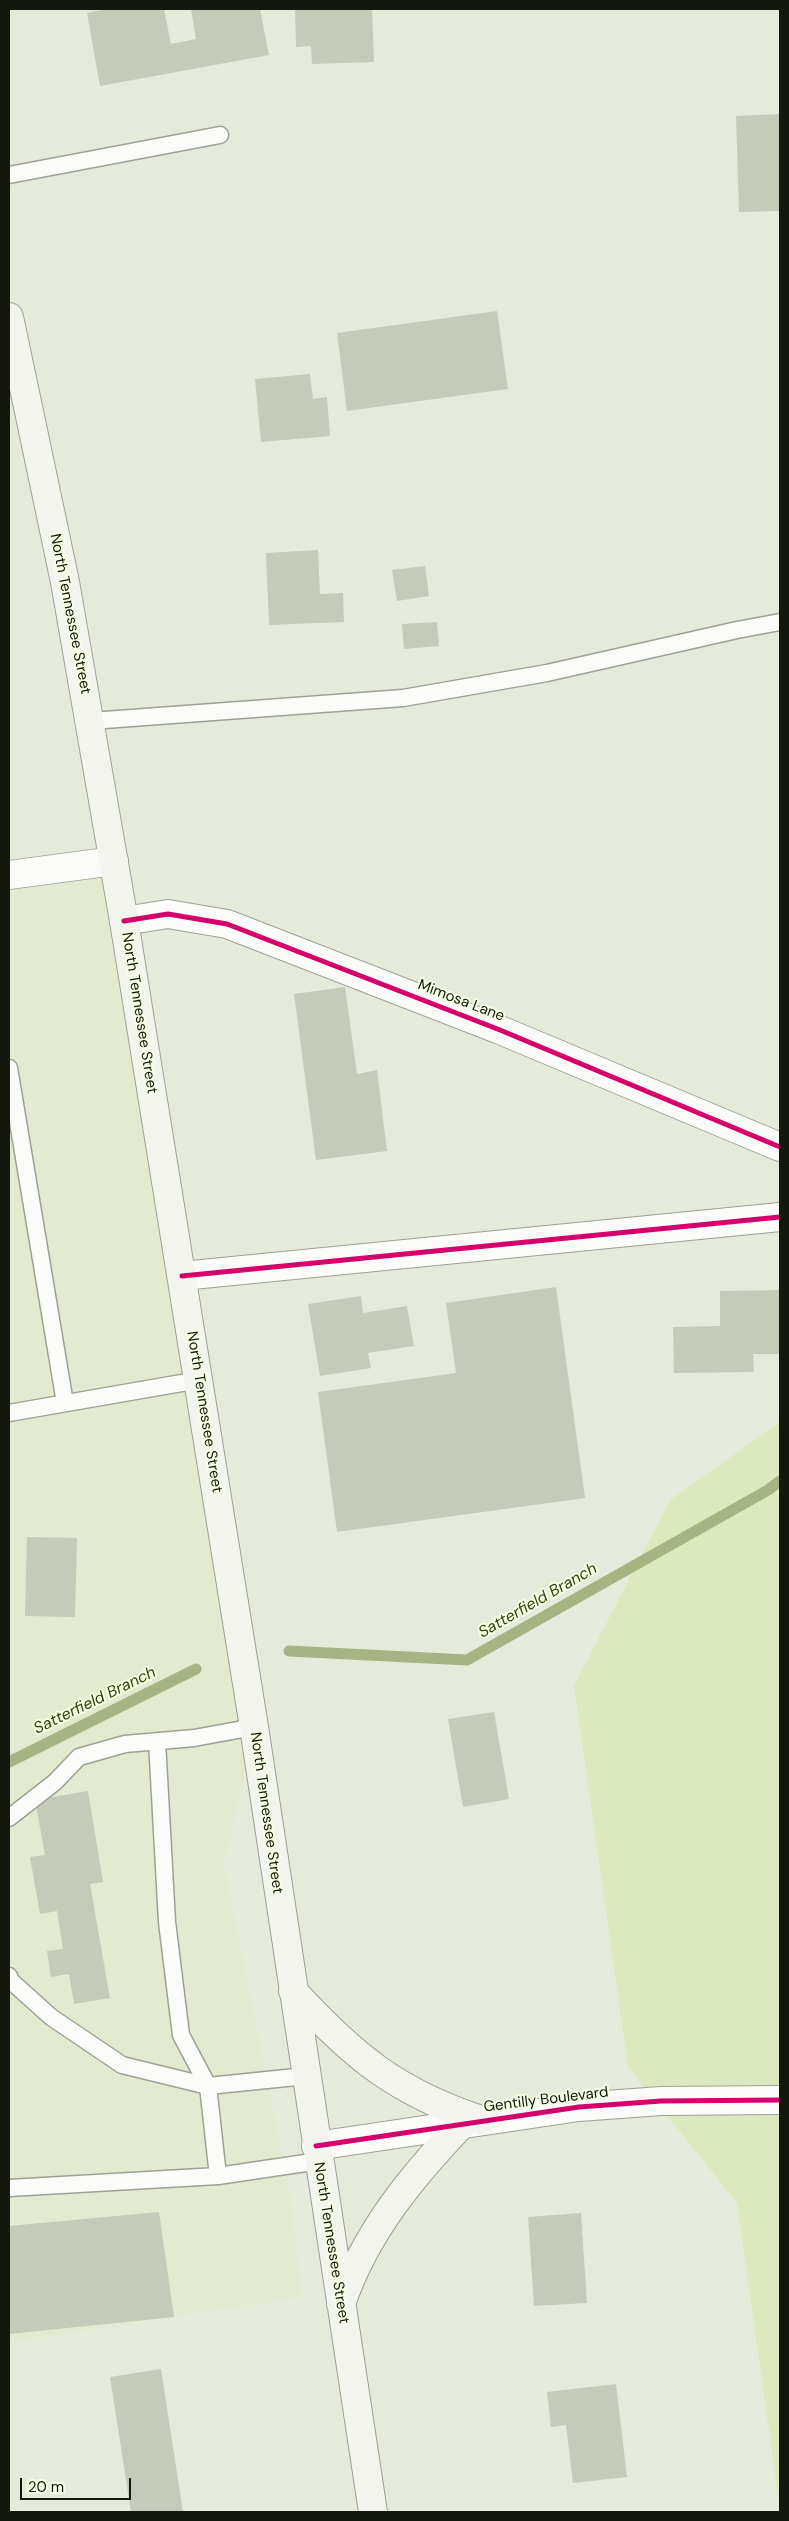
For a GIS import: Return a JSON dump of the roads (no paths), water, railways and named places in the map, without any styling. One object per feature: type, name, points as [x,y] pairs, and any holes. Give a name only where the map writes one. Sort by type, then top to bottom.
[{"type":"main road","name":"North Tennessee Street","points":[[9,317],[65,582],[91,721],[254,1727],[317,2153],[373,2512]]},
{"type":"main road","points":[[293,1992],[322,2023],[374,2070],[424,2099],[472,2122],[431,2157],[388,2212],[352,2274],[341,2305]]},
{"type":"street","points":[[9,875],[114,861]]},
{"type":"street","name":"Mimosa Lane","points":[[124,921],[168,914],[227,924],[500,1030],[780,1147]]},
{"type":"street","points":[[182,1276],[780,1217]]},
{"type":"street","name":"Gentilly Boulevard","points":[[317,2153],[472,2122],[634,2102],[780,2100]]},
{"type":"lane","points":[[9,175],[220,135]]},
{"type":"lane","points":[[91,721],[403,698],[547,673],[780,622]]},
{"type":"lane","points":[[9,1068],[65,1403]]},
{"type":"lane","points":[[9,1413],[199,1380]]},
{"type":"lane","points":[[9,1818],[55,1782],[79,1757],[124,1744],[194,1738],[254,1727]]},
{"type":"lane","points":[[157,1741],[166,1922],[181,2035],[208,2086],[218,2176]]},
{"type":"lane","points":[[9,1976],[11,1981],[51,2017],[122,2065],[208,2086],[306,2076]]},
{"type":"lane","points":[[9,2188],[218,2176],[317,2153]]},
{"type":"waterway","name":"Satterfield Branch","points":[[289,1651],[467,1660],[768,1490],[780,1481]]},
{"type":"waterway","name":"Satterfield Branch","points":[[9,1762],[196,1669]]}]
